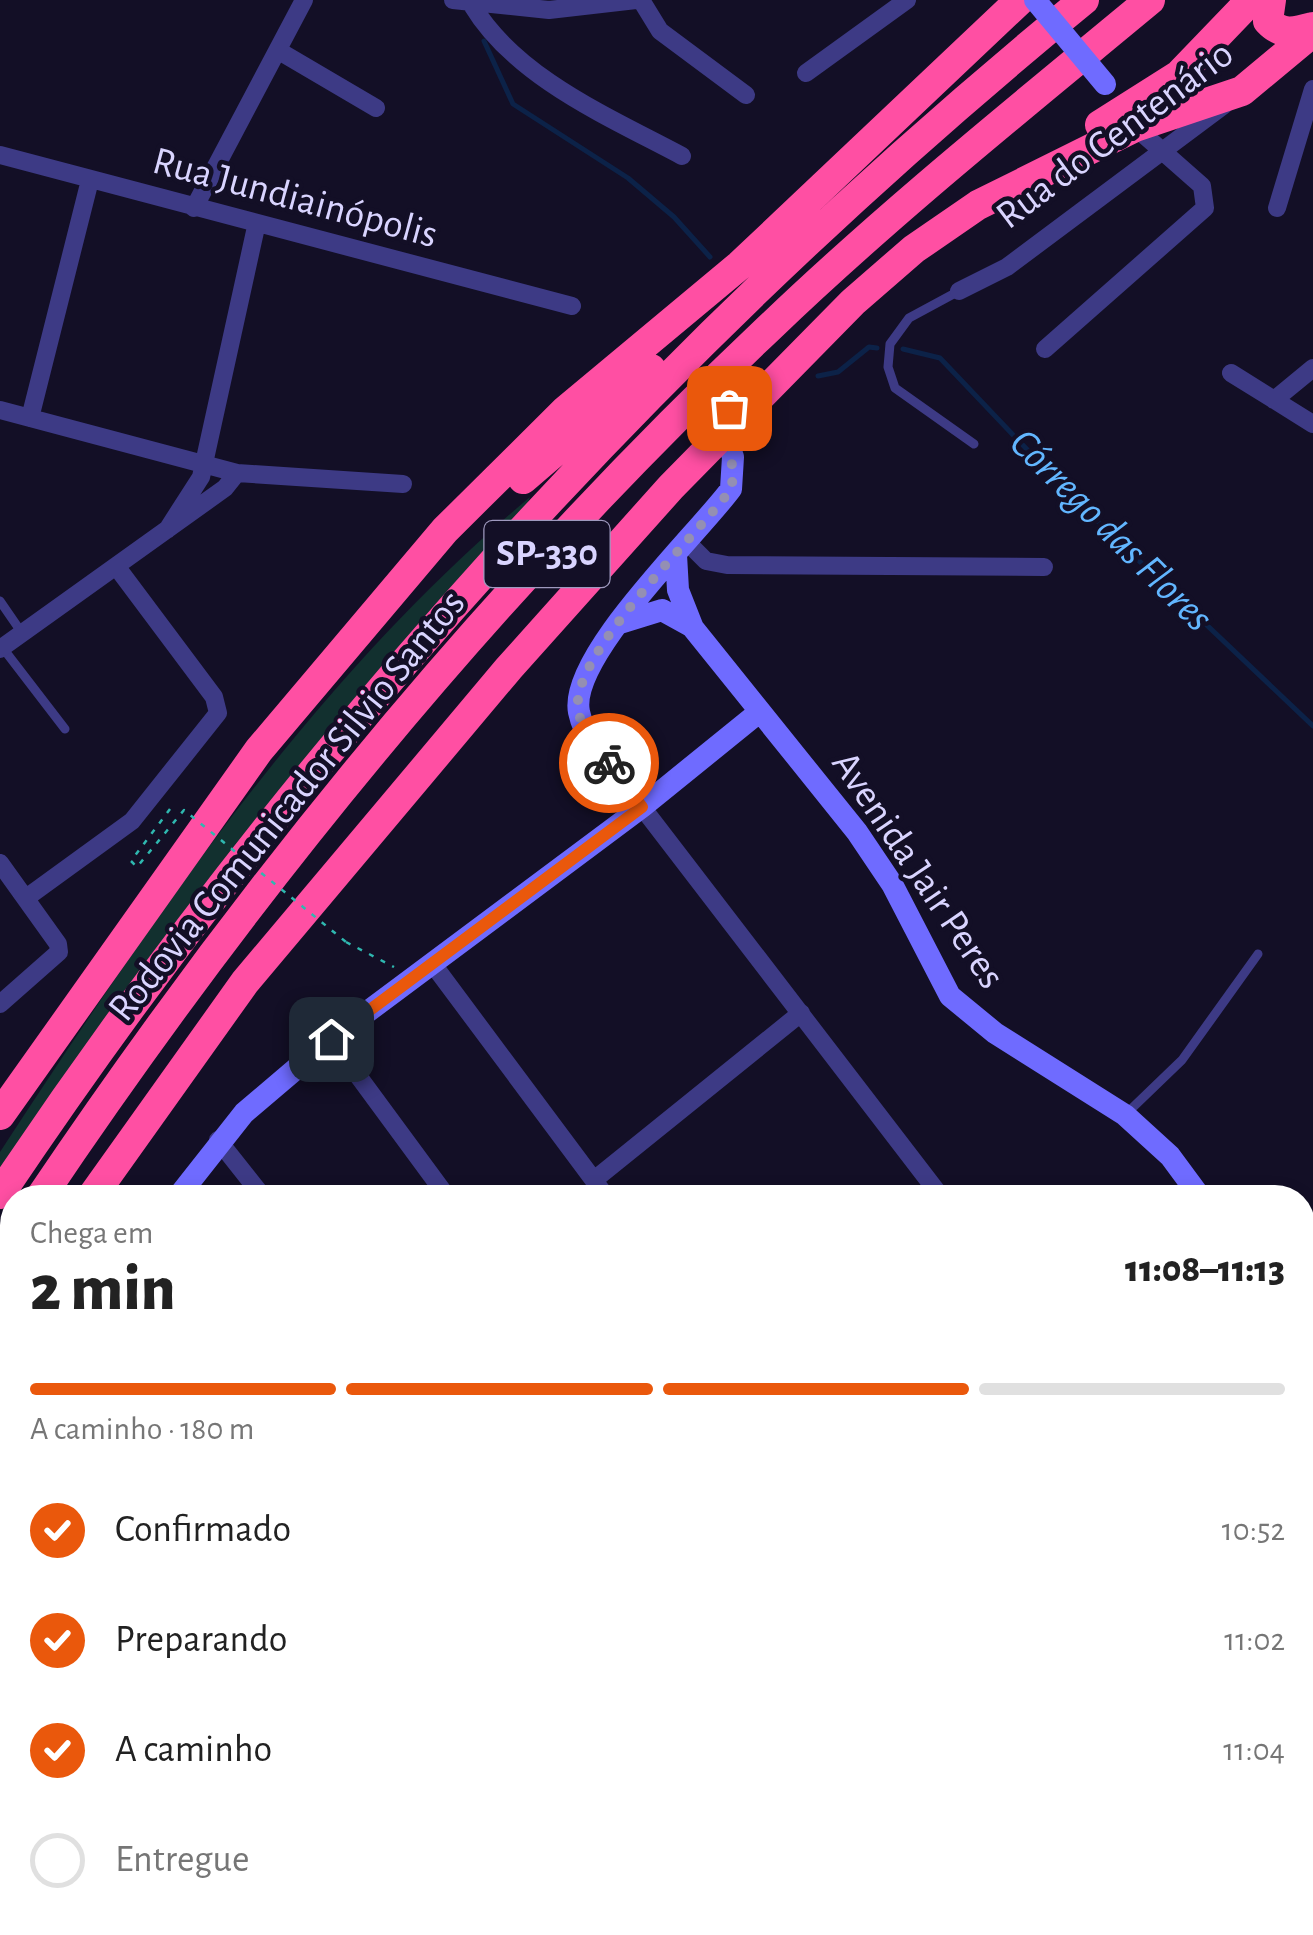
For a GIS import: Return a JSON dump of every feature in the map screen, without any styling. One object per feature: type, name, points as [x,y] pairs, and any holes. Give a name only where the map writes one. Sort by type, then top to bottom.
[{"type":"highway","points":[[0,1115],[191,840],[308,688],[445,530],[566,410],[740,265],[1020,0]]},
{"type":"highway","name":"Rodovia Comunicador Silvio Santos","points":[[6,1185],[186,929],[348,726],[492,562],[774,269],[892,160],[1084,0]]},
{"type":"highway","name":"Rodovia Comunicador Silvio Santos","points":[[49,1185],[219,944],[364,761],[517,586],[770,327],[922,190],[1150,0]]},
{"type":"highway","points":[[1128,119],[1149,96],[1179,75],[1251,0]]},
{"type":"highway","points":[[1271,0],[1268,21],[1275,29],[1286,33],[1313,30]]},
{"type":"highway","name":"Rua do Centenário","points":[[1242,91],[1313,30]]},
{"type":"highway","points":[[99,1185],[244,982],[509,668],[724,430],[840,314],[914,248],[1128,119],[1242,91]]},
{"type":"highway","points":[[308,688],[357,646],[464,532],[678,346],[774,269]]},
{"type":"street","points":[[194,208],[304,0]]},
{"type":"street","points":[[453,0],[472,5],[549,10],[638,0],[660,31],[746,96]]},
{"type":"street","points":[[806,73],[906,0]]},
{"type":"street","points":[[1035,0],[1105,84],[1128,119],[1202,186],[1205,208],[1045,350]]},
{"type":"street","points":[[472,5],[507,51],[608,116],[682,156]]},
{"type":"street","points":[[278,51],[376,108]]},
{"type":"street","points":[[1105,84],[1128,95],[1149,96]]},
{"type":"street","points":[[1277,208],[1313,89]]},
{"type":"street","name":"Rua do Centenário","points":[[959,292],[1007,267],[1242,91]]},
{"type":"street","name":"Rua Jundiainópolis","points":[[0,155],[256,226],[572,306]]},
{"type":"street","points":[[30,418],[90,180]]},
{"type":"street","points":[[167,530],[202,477],[256,226]]},
{"type":"street","points":[[1274,400],[1313,368]]},
{"type":"street","points":[[1232,373],[1313,424]]},
{"type":"street","points":[[0,410],[237,473],[403,484]]},
{"type":"street","points":[[724,430],[733,457],[731,489],[618,624],[587,671],[578,694],[578,710],[586,733],[932,1185]]},
{"type":"street","points":[[1,648],[225,488],[237,473]]},
{"type":"street","points":[[682,548],[706,561],[726,565],[1044,567]]},
{"type":"street","name":"Avenida Jair Peres","points":[[682,548],[678,590],[693,628],[857,832],[892,884],[950,996],[995,1033],[1124,1114],[1183,1185]]},
{"type":"street","points":[[26,898],[132,822],[218,713],[214,697],[116,566]]},
{"type":"street","points":[[618,624],[662,610],[675,614],[693,628]]},
{"type":"street","points":[[186,1185],[218,1140],[244,1113],[331,1039],[642,807],[758,713]]},
{"type":"street","points":[[0,863],[58,944],[56,958],[0,1004]]},
{"type":"street","points":[[422,970],[598,1185]]},
{"type":"street","points":[[594,1180],[802,1013]]},
{"type":"street","points":[[331,1039],[438,1185]]},
{"type":"street","points":[[218,1140],[254,1185]]},
{"type":"lane","points":[[959,292],[909,318],[890,344],[888,367],[895,388],[974,444]]},
{"type":"lane","points":[[0,601],[22,632]]},
{"type":"lane","points":[[1,648],[64,729]]},
{"type":"lane","points":[[1124,1114],[1140,1105],[1182,1060],[1258,954]]},
{"type":"path","points":[[170,810],[130,861],[136,867],[184,810],[346,942],[422,970]]},
{"type":"green space","points":[[530,497],[524,513],[0,1178],[0,1152],[117,976],[241,805],[377,644],[451,568]]},
{"type":"waterway","name":"Córrego das Flores","points":[[484,41],[513,104],[628,178],[674,217],[710,257]]},
{"type":"waterway","name":"Córrego das Flores","points":[[818,376],[838,372],[869,347],[877,348]]},
{"type":"waterway","name":"Córrego das Flores","points":[[903,349],[940,358],[1075,500],[1313,726]]},
{"type":"way so far","points":[[609,763],[586,733],[578,710],[578,694],[599,649],[731,489],[733,457],[724,430],[729,408]]},
{"type":"route","points":[[331,1039],[642,807],[609,763]]}]
